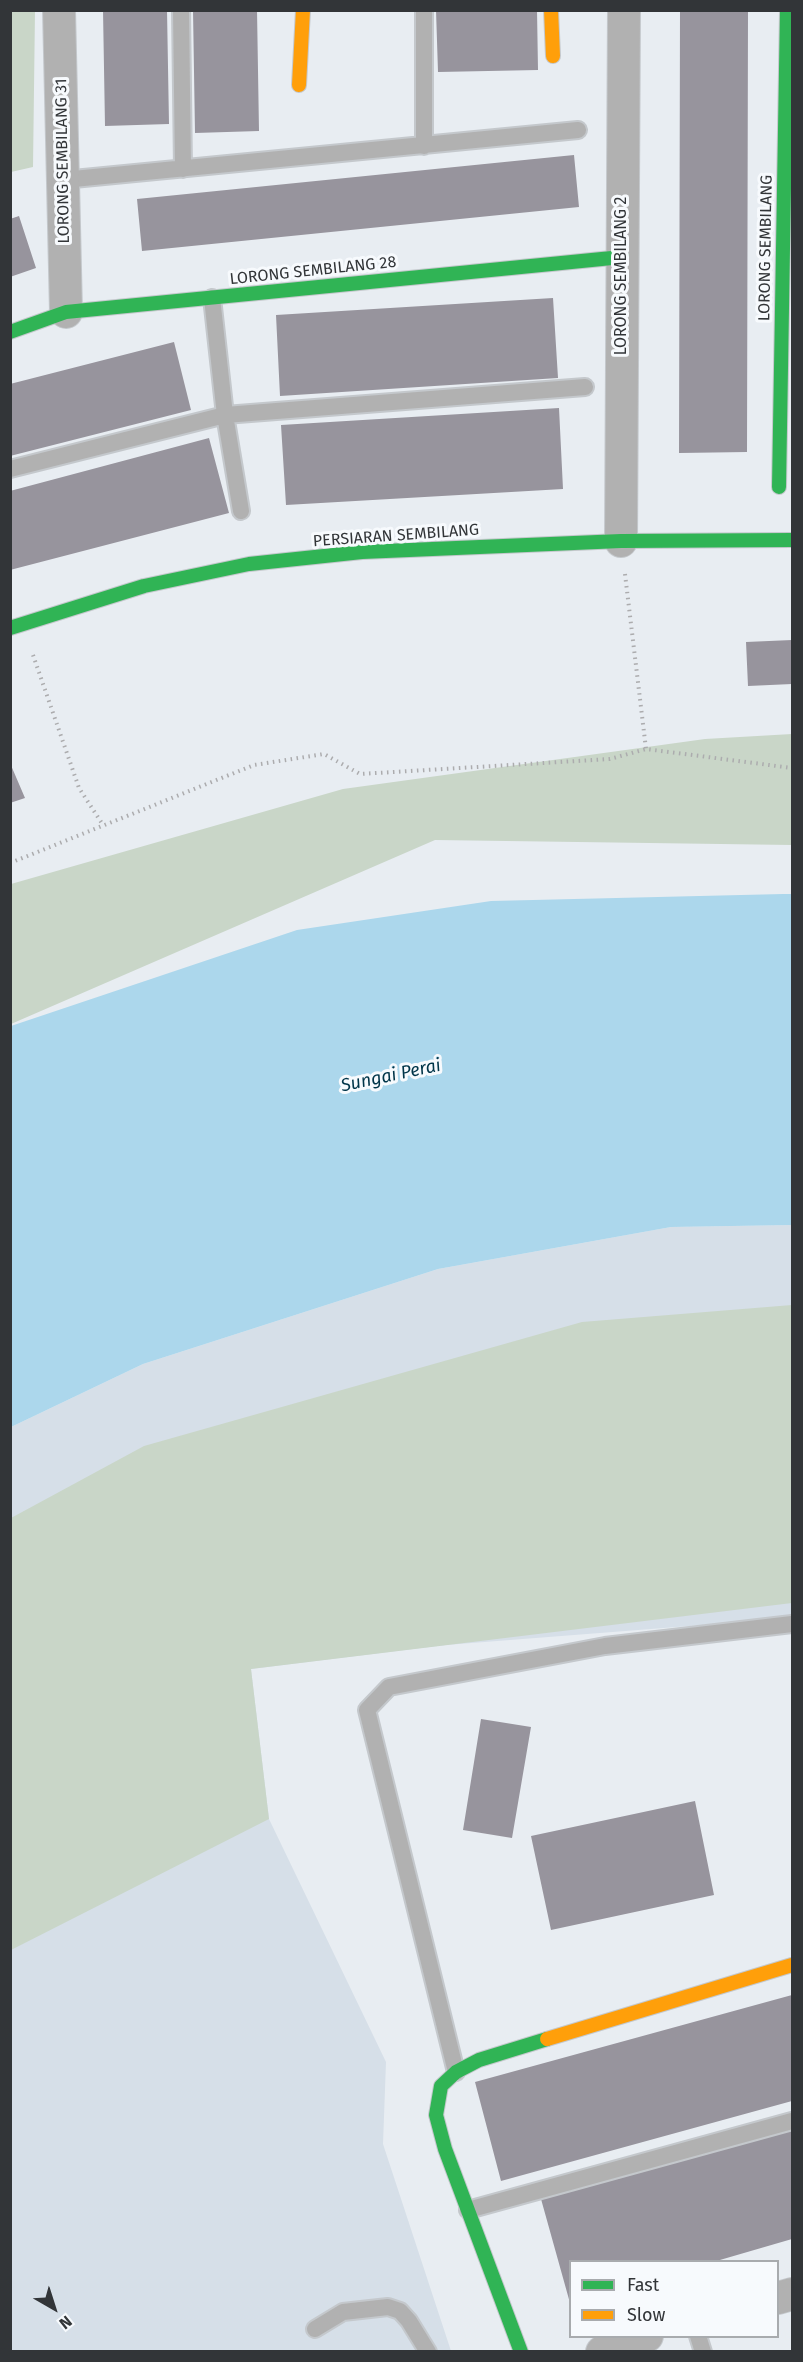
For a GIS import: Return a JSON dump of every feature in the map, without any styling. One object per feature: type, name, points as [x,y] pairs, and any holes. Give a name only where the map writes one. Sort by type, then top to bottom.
[{"type":"street","name":"LORONG SEMBILANG 31","points":[[59,10],[66,312]]},
{"type":"street","points":[[299,85],[303,10]]},
{"type":"street","points":[[551,10],[553,56]]},
{"type":"street","name":"LORONG SEMBILANG 2","points":[[621,541],[624,10]]},
{"type":"street","name":"LORONG SEMBILANG","points":[[785,487],[789,14]]},
{"type":"street","name":"LORONG SEMBILANG 28","points":[[10,332],[66,312],[622,257]]},
{"type":"street","name":"PERSIARAN SEMBILANG","points":[[16,626],[144,586],[249,564],[362,552],[621,541],[792,540]]},
{"type":"street","points":[[521,2352],[468,2210],[436,2115],[441,2086],[456,2072],[479,2060],[792,1965]]},
{"type":"street","points":[[602,2352],[644,2338]]},
{"type":"lane","points":[[181,10],[183,169]]},
{"type":"lane","points":[[424,10],[424,146]]},
{"type":"lane","points":[[63,180],[578,130]]},
{"type":"lane","points":[[212,298],[225,415],[241,511]]},
{"type":"lane","points":[[10,469],[225,415],[585,387]]},
{"type":"lane","points":[[456,2072],[367,1710],[389,1687],[605,1646],[792,1624]]},
{"type":"lane","points":[[468,2210],[792,2121]]},
{"type":"lane","points":[[315,2328],[343,2312],[388,2307],[400,2311],[409,2321],[428,2352]]},
{"type":"path","points":[[621,541],[646,749]]},
{"type":"path","points":[[16,626],[79,788],[103,825]]},
{"type":"path","points":[[10,863],[254,765],[324,754],[360,774],[610,759],[646,749],[792,768]]},
{"type":"shaded area","points":[[792,1225],[792,1618],[446,1645],[251,1669],[269,1819],[386,2062],[383,2144],[451,2351],[11,2352],[11,1427],[143,1364],[438,1269],[671,1227]]},
{"type":"green space","points":[[11,10],[35,11],[33,167],[11,172]]},
{"type":"green space","points":[[792,734],[792,845],[435,840],[11,1024],[11,884],[343,789],[705,739]]},
{"type":"green space","points":[[792,1305],[792,1603],[251,1669],[269,1819],[11,1950],[11,1518],[144,1446],[582,1322]]},
{"type":"water","name":"Sungai Perai","points":[[792,894],[792,1225],[671,1227],[438,1269],[143,1364],[11,1427],[11,1026],[297,930],[491,901]]},
{"type":"building","points":[[103,10],[167,10],[169,124],[105,126]]},
{"type":"building","points":[[193,10],[257,10],[259,131],[195,133]]},
{"type":"building","points":[[436,10],[537,10],[538,70],[438,72]]},
{"type":"building","points":[[680,10],[748,10],[747,452],[679,453]]},
{"type":"building","points":[[574,155],[579,207],[142,251],[137,199]]},
{"type":"building","points":[[19,216],[36,268],[10,277],[10,219]]},
{"type":"building","points":[[553,298],[558,378],[280,396],[276,315]]},
{"type":"building","points":[[174,342],[191,410],[10,456],[10,384]]},
{"type":"building","points":[[559,408],[563,489],[286,505],[281,425]]},
{"type":"building","points":[[209,438],[229,513],[10,570],[10,491]]},
{"type":"building","points":[[792,640],[792,684],[748,686],[746,642]]},
{"type":"building","points":[[10,763],[25,798],[10,803]]},
{"type":"building","points":[[481,1719],[531,1727],[512,1838],[463,1830]]},
{"type":"building","points":[[695,1801],[714,1895],[551,1930],[531,1836]]},
{"type":"building","points":[[792,1995],[792,2101],[501,2181],[475,2082]]},
{"type":"building","points":[[792,2128],[792,2239],[720,2260],[569,2260],[569,2299],[541,2199]]},
{"type":"traffic: fast","points":[[779,487],[787,10]]},
{"type":"traffic: fast","points":[[10,332],[66,312],[622,257]]},
{"type":"traffic: fast","points":[[10,628],[144,586],[249,564],[362,552],[621,541],[792,540]]},
{"type":"traffic: fast","points":[[521,2352],[445,2149],[436,2115],[441,2086],[456,2072],[479,2060],[547,2039]]},
{"type":"traffic: slow","points":[[299,85],[303,10]]},
{"type":"traffic: slow","points":[[551,10],[553,56]]},
{"type":"traffic: slow","points":[[547,2039],[792,1965]]}]
